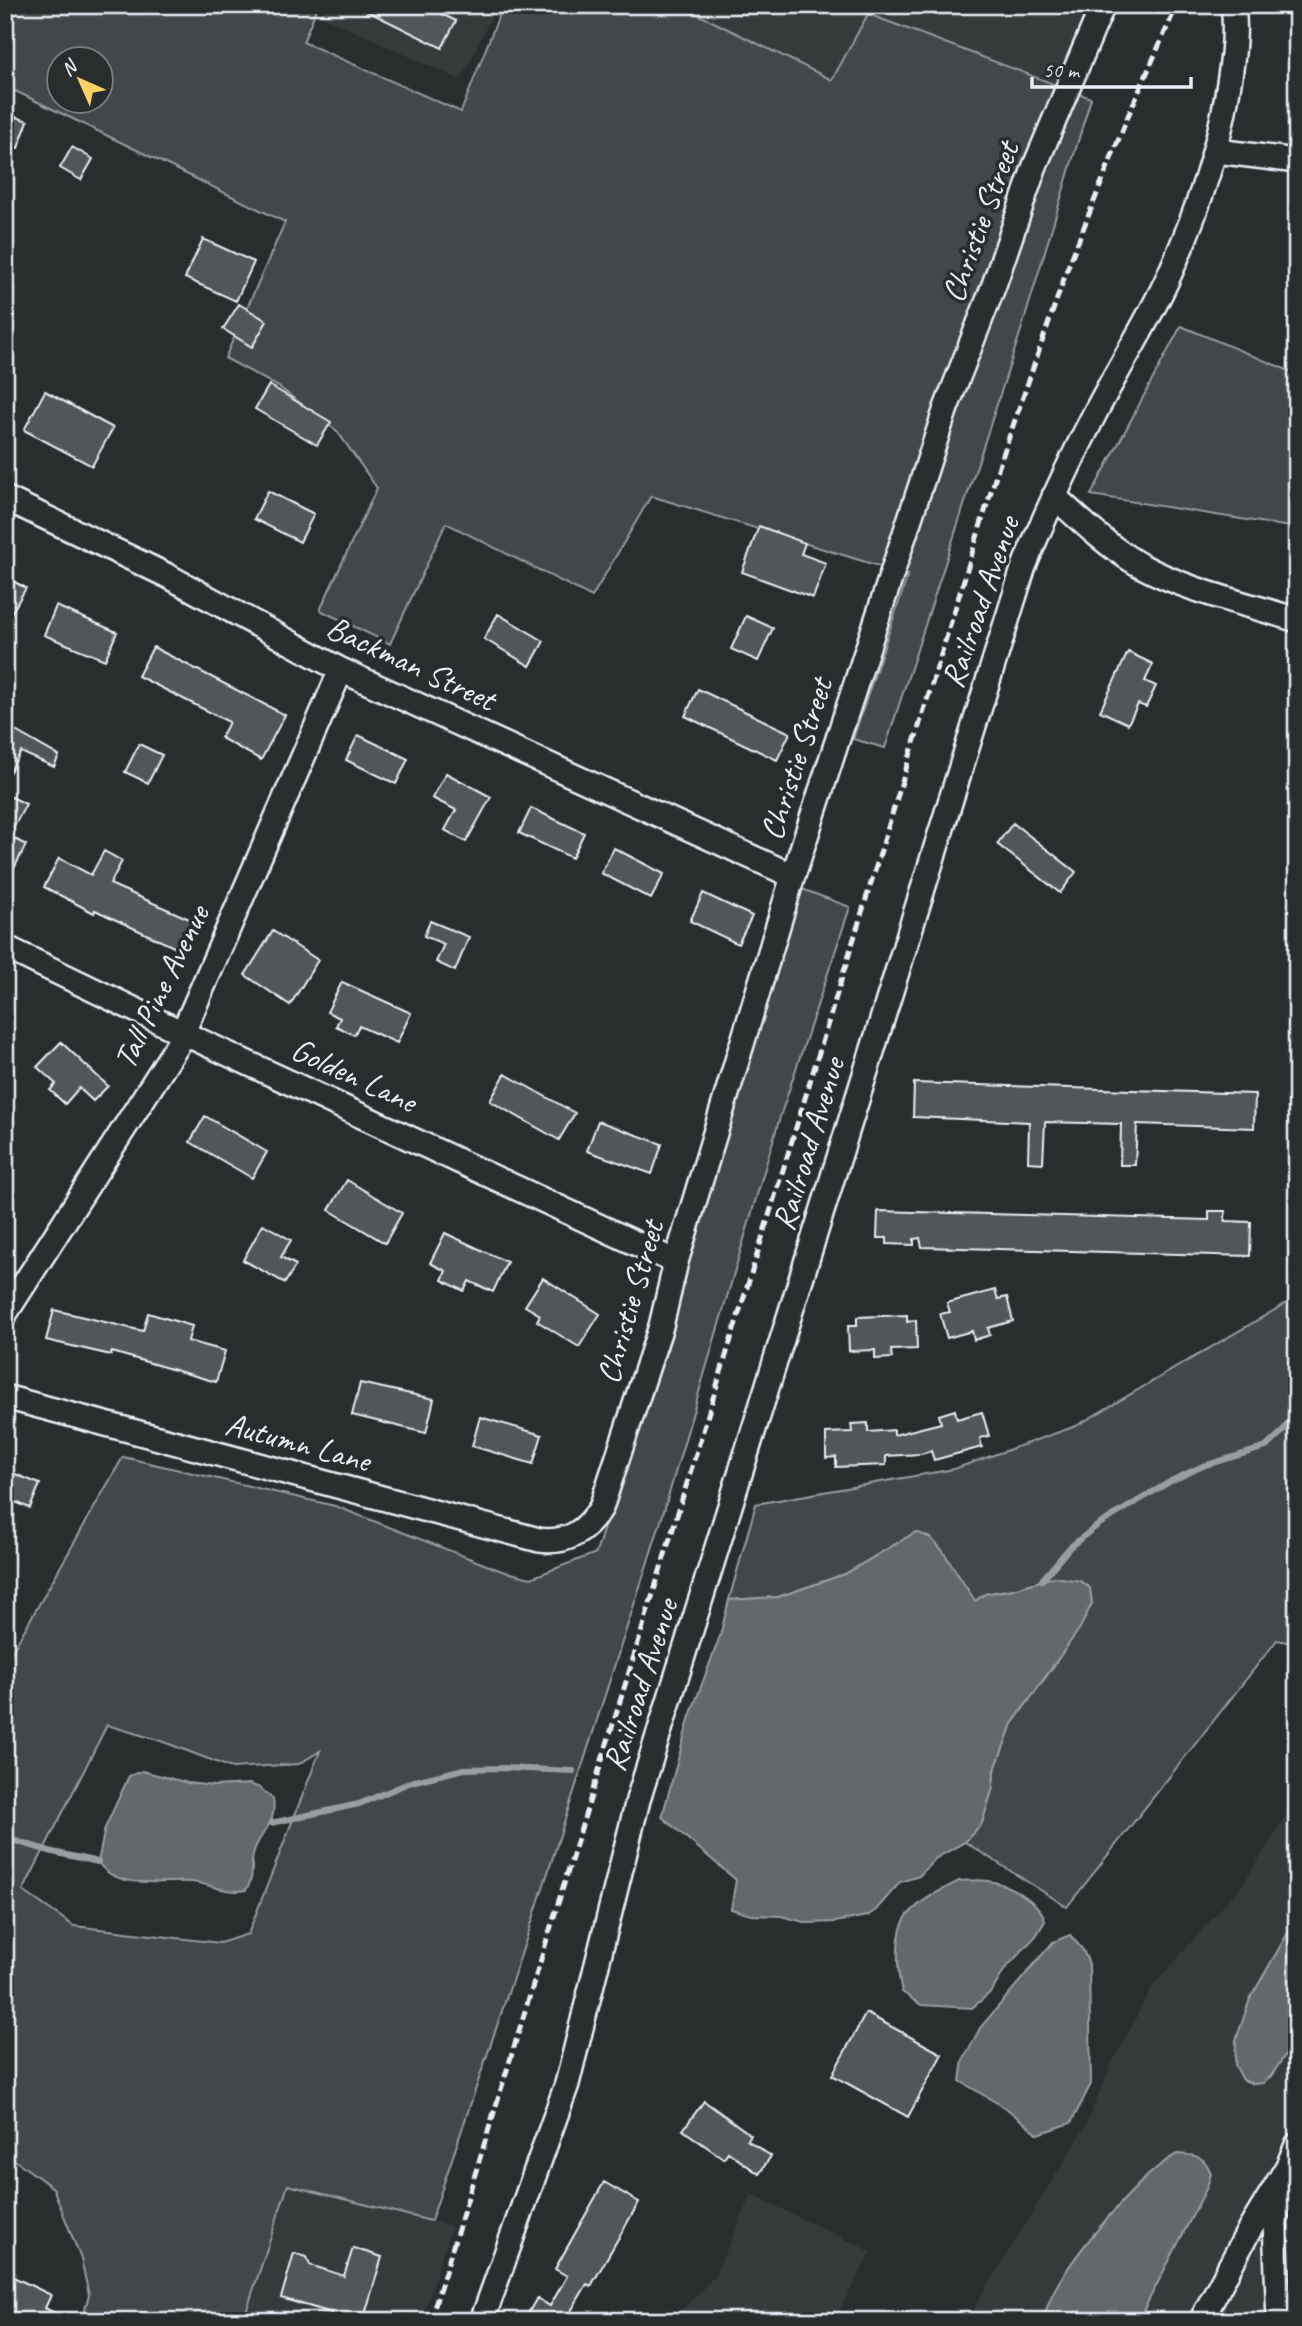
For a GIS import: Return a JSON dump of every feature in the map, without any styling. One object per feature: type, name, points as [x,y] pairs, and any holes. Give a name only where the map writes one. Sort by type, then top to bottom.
[{"type":"street","name":"Christie Street","points":[[574,1536],[585,1529],[601,1508],[661,1326],[676,1262],[793,876],[946,408],[994,285],[1034,168],[1103,5]]},
{"type":"street","name":"Railroad Avenue","points":[[482,2321],[566,2084],[638,1800],[1023,569],[1054,496],[1094,415],[1166,281],[1203,193],[1216,151],[1234,43],[1233,5]]},
{"type":"street","points":[[1216,151],[1297,161]]},
{"type":"street","points":[[1054,496],[1115,549],[1137,564],[1164,577],[1297,620]]},
{"type":"street","name":"Backman Street","points":[[5,498],[166,575],[341,670],[793,876]]},
{"type":"street","name":"Tall Pine Avenue","points":[[5,1314],[171,1057],[341,670]]},
{"type":"street","name":"Golden Lane","points":[[5,947],[183,1033],[676,1262]]},
{"type":"street","name":"Autumn Lane","points":[[5,1397],[539,1540],[559,1540],[574,1536]]},
{"type":"street","points":[[1201,2321],[1292,2155]]},
{"type":"street","points":[[1279,2321],[1275,2223],[1292,2155]]},
{"type":"shaded area","points":[[5,5],[318,5],[303,42],[461,112],[503,5],[679,5],[832,80],[868,14],[1091,98],[1024,321],[885,748],[853,739],[908,575],[651,496],[592,597],[446,523],[390,644],[320,610],[377,488],[337,431],[279,387],[225,358],[285,222],[67,116],[116,116],[116,46],[46,46],[46,106],[5,86]]},
{"type":"shaded area","points":[[328,5],[497,5],[461,80],[323,17]]},
{"type":"shaded area","points":[[679,5],[1116,5],[1077,92],[832,80]]},
{"type":"shaded area","points":[[1181,326],[1297,374],[1297,528],[1091,495]]},
{"type":"shaded area","points":[[802,889],[850,907],[780,1117],[661,1521],[532,1922],[431,2221],[288,2185],[243,2321],[82,2321],[89,2295],[81,2259],[53,2188],[5,2153],[5,1664],[123,1457],[335,1506],[502,1571],[531,1578],[596,1553]],"holes":[[[107,1725],[161,1741],[232,1768],[299,1764],[320,1751],[248,1934],[220,1943],[74,1926],[23,1891]]]},
{"type":"shaded area","points":[[1297,1297],[1297,1644],[1277,1640],[1067,1907],[965,1842],[982,1823],[993,1787],[994,1772],[1012,1724],[1056,1663],[1054,1577],[985,1594],[975,1601],[942,1550],[916,1532],[845,1574],[778,1597],[729,1600],[756,1504],[954,1469],[1076,1426]]},
{"type":"shaded area","points":[[916,1532],[931,1538],[942,1550],[975,1601],[985,1594],[1054,1577],[1080,1581],[1090,1588],[1092,1603],[1080,1628],[1012,1724],[994,1772],[993,1787],[982,1823],[965,1842],[936,1858],[919,1876],[900,1882],[876,1910],[867,1916],[835,1922],[808,1923],[781,1916],[751,1915],[731,1909],[736,1880],[662,1817],[690,1716],[720,1636],[729,1600],[778,1597],[845,1574]]},
{"type":"shaded area","points":[[142,1771],[188,1783],[213,1786],[250,1784],[260,1788],[273,1799],[273,1815],[254,1851],[251,1880],[246,1890],[225,1890],[192,1882],[128,1881],[106,1871],[98,1862],[105,1828],[129,1776]]},
{"type":"shaded area","points":[[1297,1798],[1297,2321],[969,2321],[977,2303],[1084,2129],[1111,2065],[1152,1987],[1245,1881]]},
{"type":"shaded area","points":[[985,1880],[1013,1890],[1037,1907],[1045,1921],[1036,1936],[1005,1969],[992,1991],[972,2008],[921,2005],[902,1992],[898,1963],[900,1931],[908,1915],[919,1904],[959,1881]]},
{"type":"shaded area","points":[[1297,1917],[1297,2037],[1271,2076],[1263,2083],[1254,2084],[1243,2080],[1235,2065],[1236,2040],[1250,1999]]},
{"type":"shaded area","points":[[1070,1935],[1083,1950],[1089,1964],[1091,2084],[1071,2123],[1038,2134],[1007,2109],[960,2081],[963,2060],[980,2028],[1053,1942]]},
{"type":"shaded area","points":[[1177,2154],[1202,2159],[1211,2174],[1206,2189],[1138,2321],[1042,2321],[1054,2291],[1092,2237],[1146,2178]]},
{"type":"shaded area","points":[[287,2185],[452,2226],[421,2321],[243,2321]]},
{"type":"shaded area","points":[[752,2195],[872,2252],[833,2321],[671,2321],[714,2277]]},
{"type":"building","points":[[355,5],[424,5],[456,21],[442,48]]},
{"type":"building","points":[[5,113],[28,121],[18,148],[5,144]]},
{"type":"building","points":[[72,147],[93,159],[81,180],[60,168]]},
{"type":"building","points":[[203,239],[254,262],[236,301],[185,278]]},
{"type":"building","points":[[239,304],[267,321],[252,347],[223,329]]},
{"type":"building","points":[[269,385],[331,422],[317,445],[255,409]]},
{"type":"building","points":[[45,391],[113,428],[92,466],[24,430]]},
{"type":"building","points":[[268,491],[314,514],[300,542],[254,519]]},
{"type":"building","points":[[759,526],[805,543],[801,554],[826,563],[813,598],[742,572]]},
{"type":"building","points":[[5,577],[26,588],[5,624]]},
{"type":"building","points":[[56,606],[117,632],[105,660],[44,635]]},
{"type":"building","points":[[498,614],[544,641],[530,666],[484,639]]},
{"type":"building","points":[[746,616],[773,628],[758,661],[731,649]]},
{"type":"building","points":[[153,647],[285,715],[261,760],[221,738],[229,722],[138,676]]},
{"type":"building","points":[[1128,652],[1153,664],[1145,681],[1156,686],[1146,707],[1138,704],[1128,724],[1100,711]]},
{"type":"building","points":[[698,689],[790,733],[777,760],[685,716]]},
{"type":"building","points":[[5,725],[59,756],[54,767],[21,752],[5,780]]},
{"type":"building","points":[[358,735],[408,759],[396,784],[346,760]]},
{"type":"building","points":[[139,744],[162,755],[148,783],[125,772]]},
{"type":"building","points":[[446,773],[491,797],[466,842],[445,830],[456,810],[432,798]]},
{"type":"building","points":[[5,794],[26,804],[9,836],[26,845],[5,886]]},
{"type":"building","points":[[531,808],[584,833],[572,858],[519,833]]},
{"type":"building","points":[[1013,823],[1076,872],[1060,893],[997,844]]},
{"type":"building","points":[[614,848],[664,874],[651,899],[601,873]]},
{"type":"building","points":[[104,851],[122,861],[110,884],[194,921],[180,950],[95,910],[94,913],[44,887],[59,858],[91,875]]},
{"type":"building","points":[[703,893],[752,916],[738,944],[690,921]]},
{"type":"building","points":[[430,921],[469,937],[455,971],[436,962],[444,944],[424,936]]},
{"type":"building","points":[[273,931],[318,960],[290,1005],[245,975]]},
{"type":"building","points":[[342,982],[411,1013],[397,1043],[359,1026],[354,1035],[336,1026],[340,1018],[327,1012]]},
{"type":"building","points":[[61,1042],[108,1086],[93,1101],[79,1088],[65,1104],[50,1090],[56,1084],[37,1067]]},
{"type":"building","points":[[505,1074],[575,1113],[559,1140],[490,1101]]},
{"type":"building","points":[[914,1083],[1255,1094],[1254,1128],[1137,1124],[1135,1165],[1120,1165],[1121,1124],[1045,1122],[1043,1163],[1028,1162],[1029,1122],[913,1117]]},
{"type":"building","points":[[205,1116],[267,1152],[252,1178],[190,1142]]},
{"type":"building","points":[[598,1121],[662,1144],[652,1174],[587,1151]]},
{"type":"building","points":[[347,1180],[402,1213],[385,1243],[329,1210]]},
{"type":"building","points":[[878,1211],[1209,1220],[1209,1211],[1225,1211],[1225,1221],[1251,1222],[1250,1256],[922,1247],[920,1238],[914,1239],[914,1245],[887,1244],[887,1238],[877,1238]]},
{"type":"building","points":[[263,1224],[291,1240],[281,1257],[296,1265],[285,1283],[243,1260]]},
{"type":"building","points":[[445,1233],[507,1262],[493,1292],[469,1281],[464,1291],[442,1280],[446,1271],[430,1263]]},
{"type":"building","points":[[543,1278],[600,1314],[579,1347],[537,1321],[540,1315],[525,1306]]},
{"type":"building","points":[[995,1290],[998,1299],[1007,1297],[1013,1321],[988,1328],[990,1335],[974,1340],[972,1331],[947,1338],[940,1314],[950,1312],[947,1303]]},
{"type":"building","points":[[54,1310],[143,1331],[148,1313],[192,1326],[188,1341],[225,1351],[216,1382],[112,1352],[111,1355],[46,1340]]},
{"type":"building","points":[[907,1315],[907,1322],[916,1320],[917,1349],[891,1350],[892,1358],[875,1359],[875,1350],[849,1351],[848,1326],[857,1326],[857,1317]]},
{"type":"building","points":[[360,1383],[434,1399],[426,1433],[352,1415]]},
{"type":"building","points":[[955,1410],[957,1419],[982,1412],[989,1436],[980,1438],[982,1447],[934,1460],[931,1451],[886,1456],[886,1465],[836,1467],[836,1457],[826,1458],[826,1433],[852,1432],[851,1424],[868,1423],[868,1432],[894,1430],[894,1435],[941,1423],[939,1415]]},
{"type":"building","points":[[480,1417],[542,1435],[533,1464],[472,1446]]},
{"type":"building","points":[[5,1470],[40,1484],[30,1508],[5,1498]]},
{"type":"building","points":[[866,2013],[942,2054],[908,2117],[832,2075]]},
{"type":"building","points":[[704,2101],[751,2135],[747,2140],[771,2156],[759,2174],[728,2152],[724,2159],[683,2130]]},
{"type":"building","points":[[604,2182],[639,2202],[591,2286],[587,2284],[568,2316],[576,2321],[537,2321],[527,2315],[537,2298],[550,2306],[567,2276],[555,2269]]},
{"type":"building","points":[[353,2248],[382,2257],[363,2321],[330,2321],[332,2313],[281,2298],[294,2253],[307,2257],[310,2265],[344,2276]]},
{"type":"building","points":[[5,2273],[51,2295],[45,2308],[70,2321],[5,2321]]},
{"type":"waterway","points":[[1042,1580],[1070,1547],[1098,1525],[1171,1481],[1203,1466],[1266,1447],[1282,1432],[1297,1409]]},
{"type":"waterway","points":[[271,1823],[359,1804],[411,1782],[464,1769],[573,1771]]},
{"type":"waterway","points":[[5,1838],[98,1862]]},
{"type":"railway","points":[[430,2321],[997,472],[1068,267],[1128,116],[1177,5]]}]
